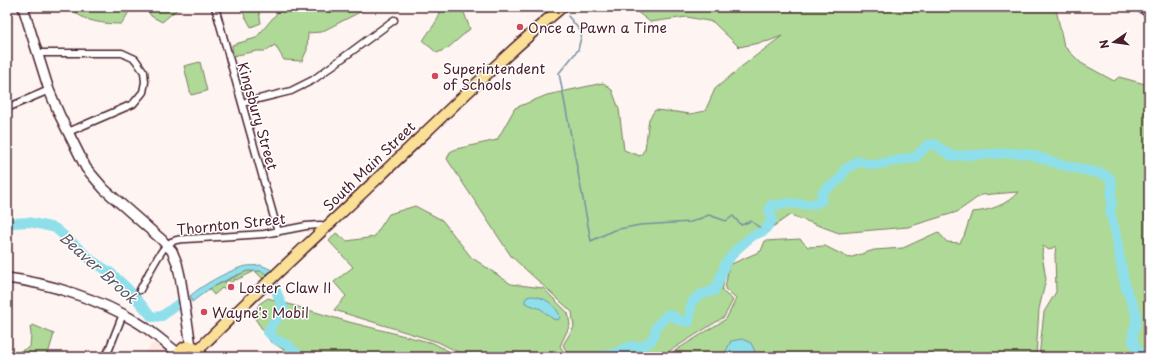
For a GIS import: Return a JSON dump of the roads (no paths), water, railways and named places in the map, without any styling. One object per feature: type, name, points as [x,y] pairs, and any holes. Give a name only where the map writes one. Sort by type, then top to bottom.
[{"type":"main road","name":"South Main Street","points":[[178,355],[184,348],[197,351],[277,273],[472,89],[562,7]]},
{"type":"street","points":[[23,7],[49,90],[82,161],[97,183],[167,245],[174,256],[197,351]]},
{"type":"street","name":"Kingsbury Street","points":[[215,7],[278,232]]},
{"type":"street","points":[[1138,7],[1149,14]]},
{"type":"street","points":[[242,103],[291,91],[307,83],[394,20]]},
{"type":"street","points":[[37,53],[122,53],[135,59],[144,72],[145,82],[143,92],[133,104],[68,132]]},
{"type":"street","points":[[7,108],[49,90]]},
{"type":"street","name":"Thornton Street","points":[[140,290],[167,245],[173,241],[186,238],[264,234],[306,226],[327,226]]},
{"type":"street","points":[[7,278],[35,283],[62,291],[98,303],[123,314],[139,323],[178,355]]},
{"type":"street","points":[[106,357],[123,314]]},
{"type":"water","points":[[261,265],[272,270],[267,275],[262,271],[247,271],[209,289],[192,302],[190,296],[214,279],[242,267]]},
{"type":"water","points":[[531,296],[545,299],[553,305],[560,317],[558,320],[553,319],[541,309],[525,303],[527,297]]},
{"type":"water","points":[[742,339],[751,343],[756,354],[755,357],[723,357],[731,341]]},
{"type":"waterway","points":[[568,16],[582,33],[578,50],[559,73],[591,241],[614,230],[640,225],[691,222],[709,215],[726,221],[733,216],[741,225],[751,221],[764,231]]},
{"type":"waterway","name":"Beaver Brook","points":[[592,357],[611,355],[631,346],[641,347],[651,341],[657,326],[668,314],[682,321],[689,322],[691,306],[694,299],[703,294],[714,291],[725,264],[736,250],[752,236],[764,231],[772,220],[769,210],[771,205],[778,206],[787,203],[814,204],[822,200],[822,193],[841,177],[845,169],[852,166],[857,161],[874,165],[916,157],[927,145],[935,144],[952,156],[1009,153],[1029,154],[1062,165],[1103,174],[1110,178],[1112,186],[1112,202],[1110,212],[1115,230],[1126,289],[1136,312],[1133,342],[1145,357]]},
{"type":"waterway","name":"Beaver Brook","points":[[12,223],[29,222],[55,228],[91,260],[111,273],[128,289],[152,317],[162,316],[177,305]]},
{"type":"waterway","name":"Beaver Brook","points":[[274,286],[284,310],[268,332],[279,341],[287,344],[293,351],[302,357]]},
{"type":"waterway","name":"Beaver Brook","points":[[395,357],[405,357]]},
{"type":"place","name":"Once a Pawn a Time","points":[[520,27]]},
{"type":"place","name":"Superintendent of Schools","points":[[435,76]]},
{"type":"place","name":"Loster Claw II","points":[[231,287]]},
{"type":"place","name":"Wayne's Mobil","points":[[204,312]]}]
